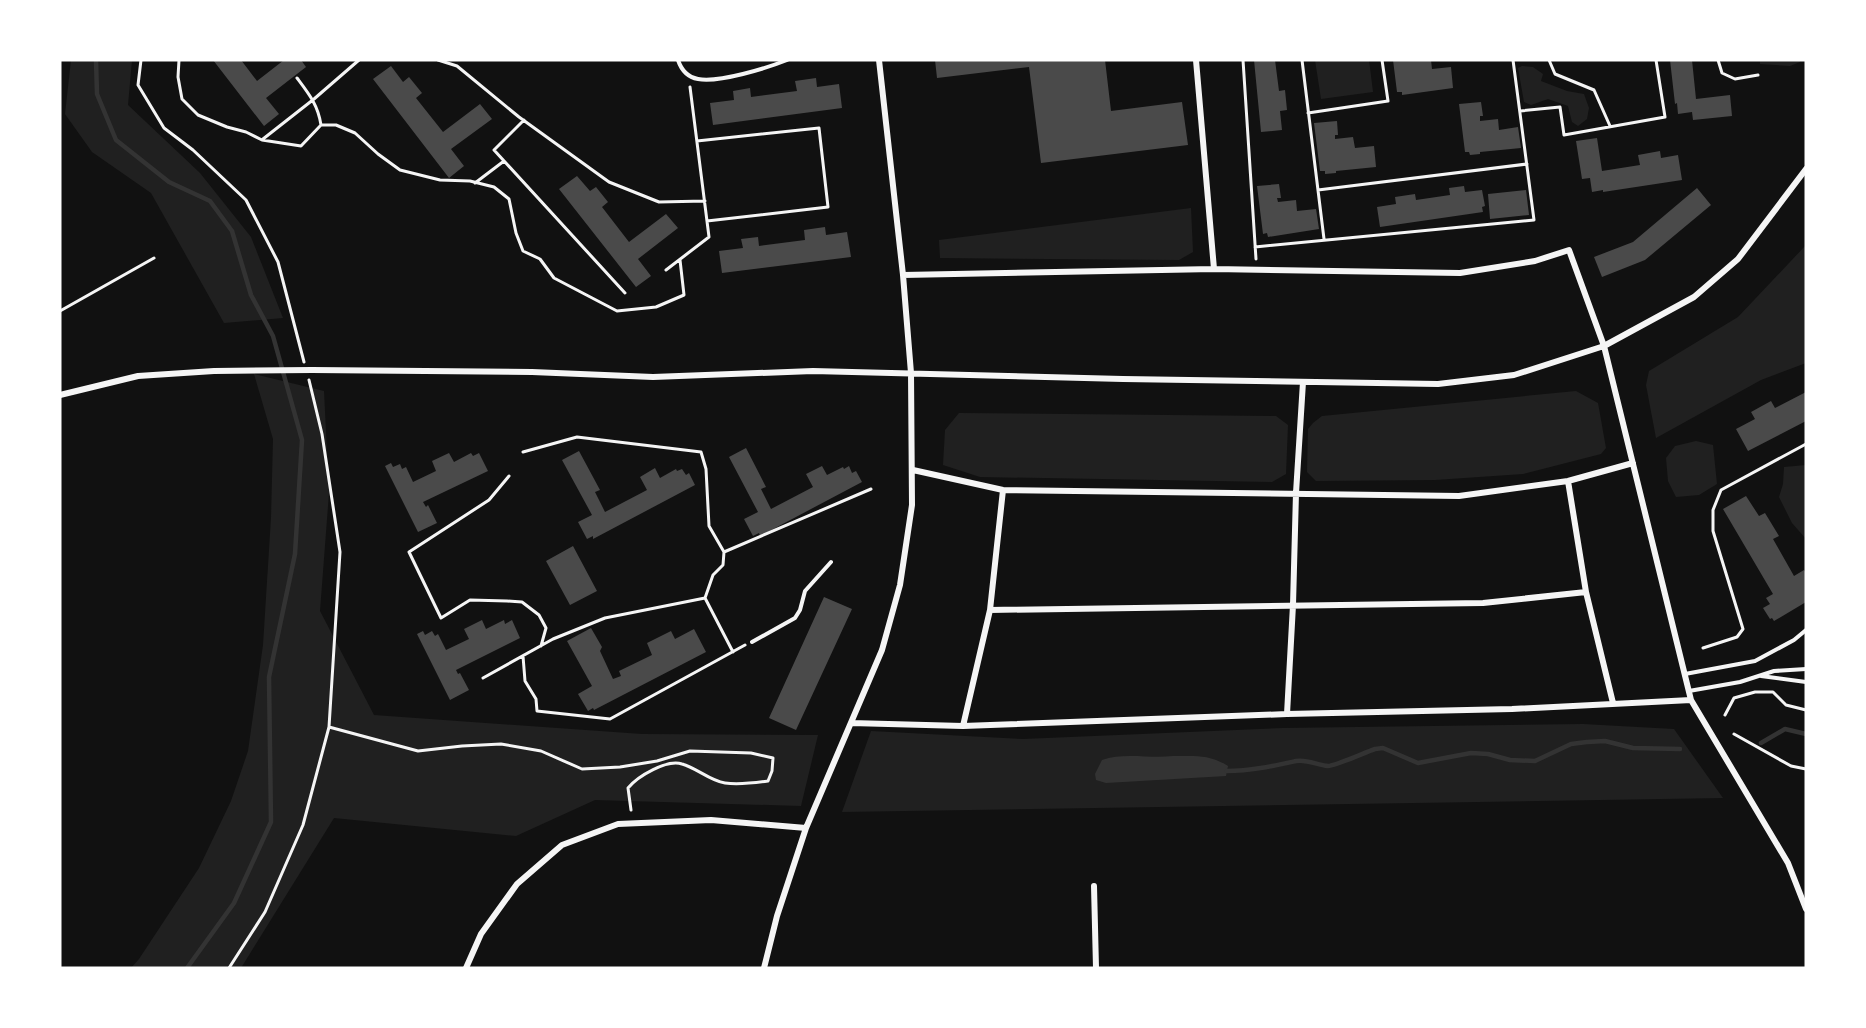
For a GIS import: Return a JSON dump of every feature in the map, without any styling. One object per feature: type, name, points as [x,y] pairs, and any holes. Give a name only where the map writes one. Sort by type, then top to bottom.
[{"type":"street","points":[[764,968],[777,916],[806,828],[882,650],[900,585],[912,505],[911,373],[903,275],[879,60]]},
{"type":"street","points":[[1196,60],[1214,269]]},
{"type":"street","points":[[60,395],[138,376],[312,370],[532,372],[653,377],[813,371],[1123,380],[1438,384],[1514,375],[1604,346],[1694,297],[1738,259],[1806,170]]},
{"type":"street","points":[[903,275],[1214,269],[1460,273],[1535,261],[1569,250],[1604,346],[1691,700],[1788,863],[1806,909]]},
{"type":"street","points":[[1287,714],[1303,382]]},
{"type":"street","points":[[913,470],[1003,490],[1459,496],[1568,481],[1633,463]]},
{"type":"street","points":[[1568,481],[1586,592],[1613,702]]},
{"type":"street","points":[[963,726],[990,610],[1003,490]]},
{"type":"street","points":[[990,610],[1483,603],[1586,592]]},
{"type":"street","points":[[851,723],[963,726],[1287,714],[1512,709],[1613,702],[1691,700]]},
{"type":"street","points":[[466,968],[481,934],[517,884],[562,845],[618,824],[711,820],[806,828]]},
{"type":"street","points":[[1094,886],[1096,968]]},
{"type":"lane","points":[[678,60],[680,68],[698,80],[755,72],[787,60]]},
{"type":"lane","points":[[752,642],[795,618],[800,610],[805,591],[831,562]]},
{"type":"lane","points":[[1684,675],[1755,661],[1794,640],[1806,630]]},
{"type":"lane","points":[[1689,692],[1774,671],[1806,669]]},
{"type":"lane","points":[[1761,676],[1806,682]]},
{"type":"path","points":[[141,60],[138,85],[164,128],[193,150],[246,200],[278,262],[305,366]]},
{"type":"path","points":[[179,60],[178,77],[182,99],[198,115],[227,127],[246,132],[262,140],[301,146],[321,125],[336,125],[355,134],[400,170],[440,180],[494,187],[508,199],[523,250],[540,259],[554,278],[617,311],[656,307],[684,295],[680,260]]},
{"type":"path","points":[[262,140],[359,60]]},
{"type":"path","points":[[438,60],[457,66],[524,120],[609,183],[659,202],[705,201]]},
{"type":"path","points":[[1243,60],[1257,270]]},
{"type":"path","points":[[1302,60],[1324,239]]},
{"type":"path","points":[[1308,113],[1388,101],[1382,60]]},
{"type":"path","points":[[1255,247],[1534,220],[1513,60]]},
{"type":"path","points":[[1549,60],[1556,74],[1594,90],[1610,127]]},
{"type":"path","points":[[1520,111],[1560,107],[1564,135],[1665,117],[1656,60]]},
{"type":"path","points":[[1718,60],[1722,72],[1735,79],[1758,75]]},
{"type":"path","points":[[666,270],[709,237],[689,76]]},
{"type":"path","points":[[297,78],[314,99],[321,125]]},
{"type":"path","points":[[524,120],[494,150],[625,293]]},
{"type":"path","points":[[697,141],[819,128],[828,207],[707,221]]},
{"type":"path","points":[[475,183],[504,161]]},
{"type":"path","points":[[1318,190],[1527,164]]},
{"type":"path","points":[[60,311],[154,258]]},
{"type":"path","points":[[230,968],[265,912],[303,825],[329,727],[340,552],[322,434],[308,377]]},
{"type":"path","points":[[523,452],[577,436],[701,452],[706,468],[709,526],[724,552],[723,565],[713,575],[705,598],[734,652]]},
{"type":"path","points":[[1703,648],[1737,637],[1743,629],[1713,531],[1713,510],[1721,490],[1806,444]]},
{"type":"path","points":[[509,476],[489,500],[409,552],[441,618],[470,600],[522,602],[539,615],[546,628],[541,646]]},
{"type":"path","points":[[724,552],[871,489]]},
{"type":"path","points":[[483,678],[541,646],[605,618],[705,598]]},
{"type":"path","points":[[523,656],[525,681],[536,699],[537,711],[610,719],[752,642]]},
{"type":"path","points":[[1725,715],[1734,698],[1755,692],[1773,692],[1786,705],[1806,710]]},
{"type":"path","points":[[329,727],[418,752],[501,744],[541,751],[582,769],[620,767],[657,761],[690,751],[751,753],[773,758],[768,781],[723,783],[680,763],[647,772],[628,788],[631,810]]},
{"type":"path","points":[[1734,734],[1791,766],[1806,769]]},
{"type":"shaded area","points":[[71,60],[132,60],[128,105],[200,173],[251,237],[283,318],[224,323],[151,193],[92,152],[65,114]]},
{"type":"shaded area","points":[[1315,60],[1369,60],[1373,92],[1321,99]]},
{"type":"shaded area","points":[[1760,60],[1799,60],[1800,62],[1790,66],[1760,64]]},
{"type":"shaded area","points":[[1533,67],[1543,74],[1541,81],[1567,91],[1584,94],[1589,108],[1587,119],[1578,126],[1572,122],[1568,106],[1548,99],[1531,105],[1524,102],[1518,68]]},
{"type":"shaded area","points":[[1191,208],[1193,252],[1179,260],[940,258],[939,240]]},
{"type":"shaded area","points":[[1806,245],[1806,363],[1761,380],[1656,438],[1646,385],[1649,371],[1738,317]]},
{"type":"shaded area","points":[[254,374],[324,391],[329,493],[320,611],[374,715],[642,734],[818,735],[801,806],[595,800],[516,836],[334,818],[241,968],[131,968],[199,868],[231,801],[248,751],[263,645],[271,518],[273,439]]},
{"type":"shaded area","points":[[1576,391],[1598,403],[1606,448],[1601,454],[1523,474],[1435,480],[1316,481],[1307,472],[1308,429],[1322,416]]},
{"type":"shaded area","points":[[959,413],[1276,416],[1288,425],[1286,474],[1272,482],[980,477],[943,465],[945,430]]},
{"type":"shaded area","points":[[1696,441],[1713,445],[1717,484],[1699,495],[1676,497],[1668,481],[1666,458],[1675,446]]},
{"type":"shaded area","points":[[1806,465],[1806,539],[1792,523],[1779,497],[1783,484],[1784,467]]},
{"type":"shaded area","points":[[1583,724],[1674,729],[1723,798],[842,812],[871,731],[1023,739],[1283,728]]},
{"type":"shaded area","points":[[1119,756],[1202,756],[1214,759],[1228,766],[1226,776],[1106,783],[1096,780],[1095,774],[1102,760]]},
{"type":"building","points":[[213,60],[241,60],[257,81],[284,60],[301,60],[306,67],[266,98],[279,114],[264,126]]},
{"type":"building","points":[[935,60],[1105,60],[1111,111],[1182,102],[1188,145],[1041,163],[1029,67],[937,78]]},
{"type":"building","points":[[1254,60],[1275,60],[1279,91],[1285,90],[1287,110],[1280,111],[1282,130],[1261,132]]},
{"type":"building","points":[[1393,60],[1431,60],[1432,69],[1451,67],[1453,88],[1402,95],[1402,92],[1397,92]]},
{"type":"building","points":[[1670,60],[1692,60],[1696,99],[1730,95],[1732,116],[1693,120],[1692,112],[1678,114]]},
{"type":"building","points":[[391,66],[403,82],[409,77],[422,93],[416,98],[443,132],[480,104],[492,119],[451,149],[464,166],[449,178],[373,79]]},
{"type":"building","points":[[816,78],[817,87],[839,84],[842,108],[713,125],[710,103],[734,100],[733,91],[750,88],[751,97],[797,91],[795,81]]},
{"type":"building","points":[[1481,102],[1483,116],[1480,116],[1480,121],[1498,119],[1499,130],[1518,127],[1521,148],[1470,155],[1469,152],[1465,152],[1459,104]]},
{"type":"building","points":[[1337,121],[1338,135],[1335,135],[1335,139],[1353,137],[1355,148],[1374,146],[1376,167],[1325,174],[1325,171],[1320,171],[1314,123]]},
{"type":"building","points":[[1597,138],[1602,171],[1640,165],[1638,155],[1660,151],[1661,158],[1678,155],[1682,180],[1592,192],[1590,178],[1582,179],[1576,141]]},
{"type":"building","points":[[577,176],[590,191],[596,187],[608,202],[602,207],[629,242],[666,214],[678,228],[638,259],[651,276],[636,287],[559,189]]},
{"type":"building","points":[[1279,184],[1281,198],[1277,198],[1278,202],[1296,200],[1297,211],[1316,209],[1319,229],[1268,237],[1267,233],[1263,234],[1257,186]]},
{"type":"building","points":[[1464,186],[1465,192],[1482,190],[1485,206],[1482,207],[1483,212],[1380,227],[1377,207],[1396,204],[1395,197],[1415,194],[1416,200],[1450,195],[1449,188]]},
{"type":"building","points":[[1697,188],[1711,205],[1645,260],[1602,277],[1594,257],[1633,242]]},
{"type":"building","points":[[1526,190],[1529,215],[1490,219],[1488,194]]},
{"type":"building","points":[[825,227],[826,235],[847,232],[851,257],[722,273],[719,251],[743,248],[741,239],[758,237],[759,246],[805,240],[804,230]]},
{"type":"building","points":[[1806,392],[1806,421],[1748,451],[1736,429],[1755,419],[1751,412],[1771,401],[1775,408]]},
{"type":"building","points":[[746,448],[766,487],[761,489],[771,509],[813,487],[806,474],[822,466],[827,475],[849,466],[852,473],[856,471],[862,482],[760,536],[759,533],[753,536],[744,519],[758,512],[729,457]]},
{"type":"building","points":[[579,451],[600,490],[595,492],[605,512],[647,490],[640,477],[655,468],[660,478],[676,469],[677,471],[682,469],[686,475],[689,473],[695,485],[593,539],[593,536],[587,539],[578,522],[592,515],[562,460]]},
{"type":"building","points":[[449,453],[454,462],[471,453],[473,456],[479,453],[488,471],[423,502],[426,507],[428,505],[437,523],[418,532],[385,466],[391,463],[393,467],[400,464],[402,469],[406,467],[413,482],[436,471],[432,461]]},
{"type":"building","points":[[1746,496],[1759,516],[1765,513],[1779,536],[1773,539],[1794,576],[1804,570],[1806,573],[1806,602],[1774,621],[1763,608],[1770,604],[1766,598],[1773,594],[1723,509]]},
{"type":"building","points":[[573,546],[597,591],[570,605],[546,561]]},
{"type":"building","points":[[824,597],[852,609],[796,730],[769,718]]},
{"type":"building","points":[[482,620],[486,629],[504,620],[505,624],[512,620],[520,638],[456,670],[469,690],[450,700],[417,634],[423,631],[425,635],[432,631],[435,636],[438,634],[446,650],[469,639],[464,629]]},
{"type":"building","points":[[591,628],[602,647],[600,651],[613,679],[621,676],[619,671],[652,655],[647,643],[671,631],[675,639],[694,629],[706,652],[588,711],[578,694],[592,686],[567,641]]},
{"type":"waterway","points":[[96,60],[97,94],[116,140],[169,182],[210,201],[232,231],[251,295],[273,336],[302,440],[295,554],[269,677],[271,822],[234,903],[187,968]]},
{"type":"waterway","points":[[1761,743],[1785,729],[1806,734]]},
{"type":"waterway","points":[[1227,771],[1300,761],[1328,766],[1383,748],[1418,763],[1471,753],[1488,754],[1510,760],[1535,761],[1571,744],[1605,741],[1633,748],[1680,749]]}]
